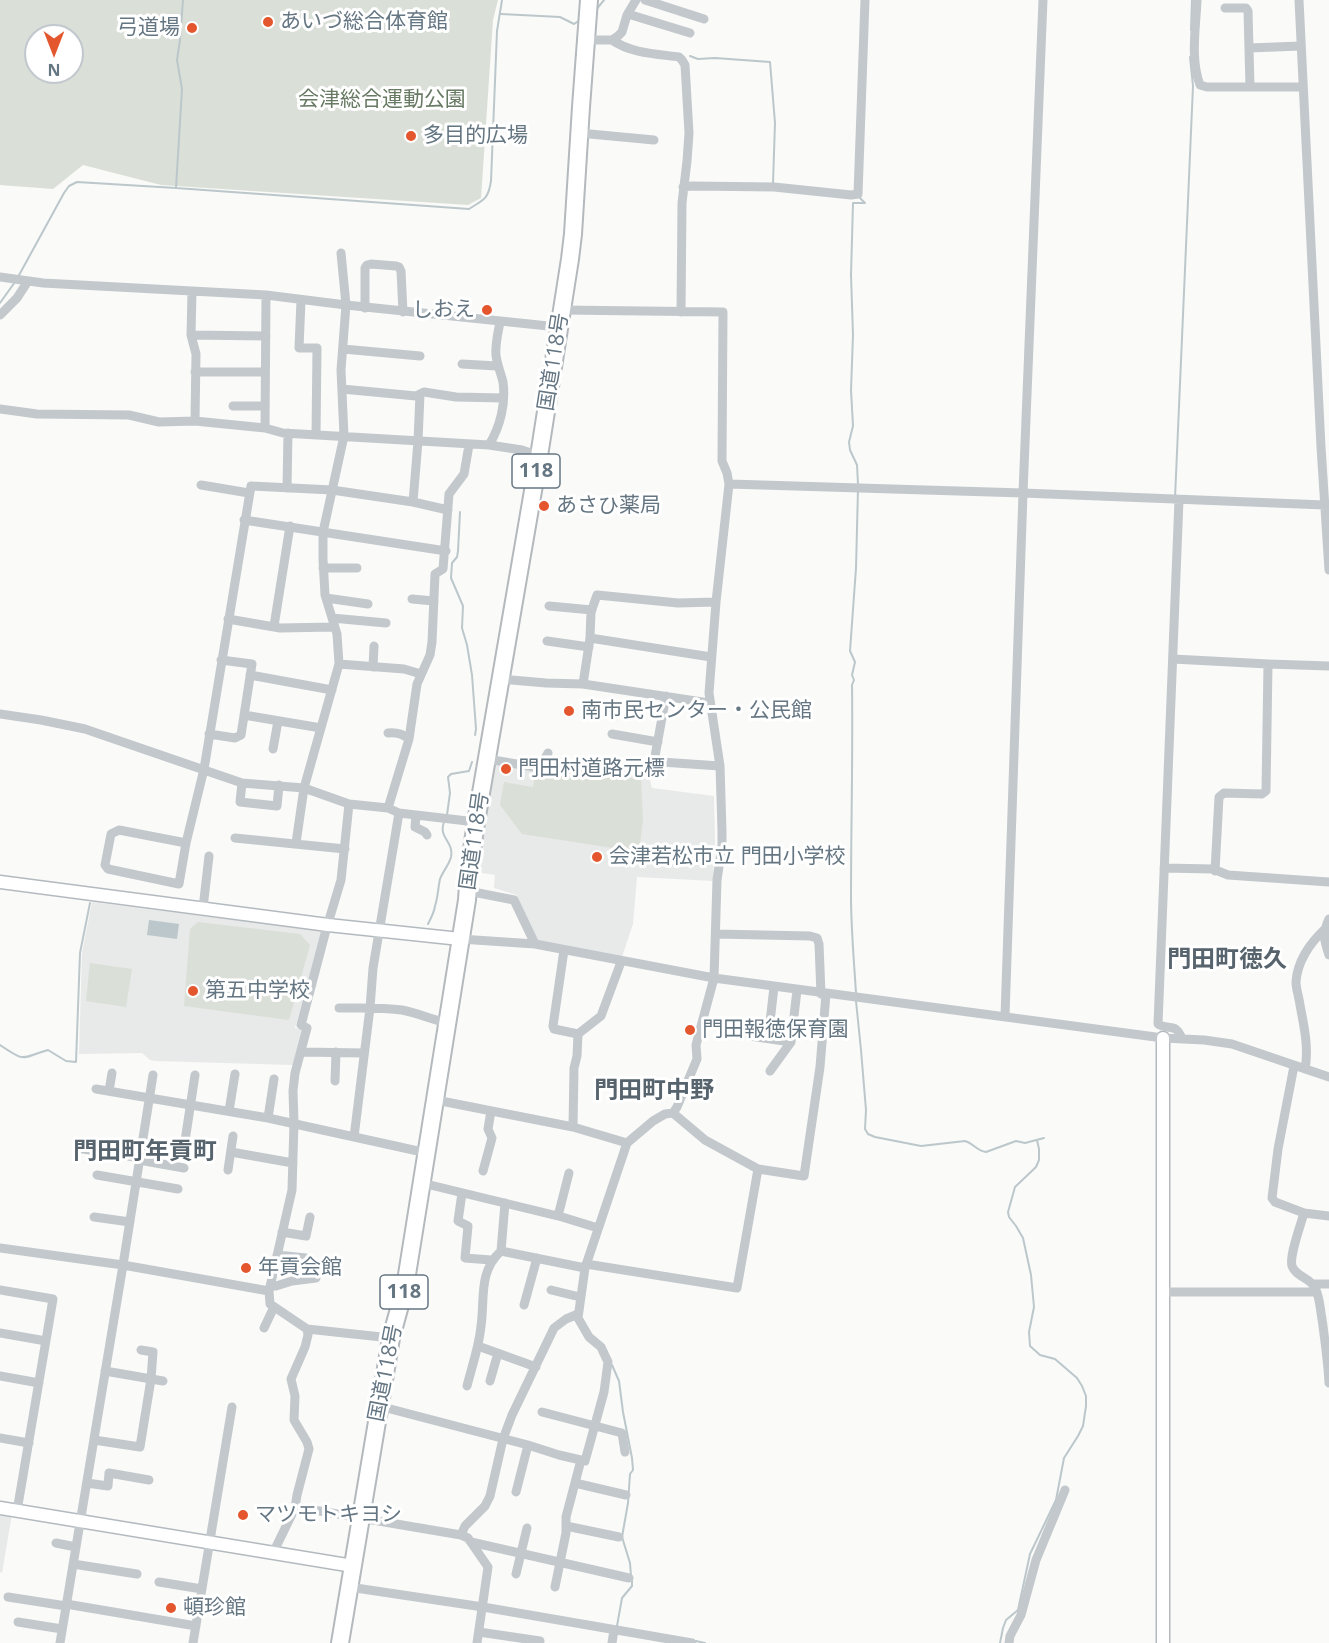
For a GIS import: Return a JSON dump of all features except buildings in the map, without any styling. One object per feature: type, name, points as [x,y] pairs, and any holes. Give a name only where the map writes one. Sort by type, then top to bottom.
[{"type":"highway","name":"国道118号","points":[[340,1643],[391,1338],[403,1300],[448,1023],[476,822],[562,310],[573,234],[589,0]]},
{"type":"street","points":[[612,40],[622,32],[636,0]]},
{"type":"street","points":[[645,0],[704,19]]},
{"type":"street","points":[[683,187],[774,186],[858,194],[865,0]]},
{"type":"street","points":[[1005,1016],[1023,493],[1044,0]]},
{"type":"street","points":[[1197,0],[1195,51],[1200,85],[1207,87],[1303,87]]},
{"type":"street","points":[[1299,0],[1329,570]]},
{"type":"street","points":[[1225,8],[1246,8],[1248,11],[1250,87]]},
{"type":"street","points":[[628,14],[690,33]]},
{"type":"street","points":[[586,40],[612,40],[625,47],[648,53],[678,57],[685,65],[689,133],[682,203],[681,312]]},
{"type":"street","points":[[1249,48],[1301,46]]},
{"type":"street","points":[[579,134],[654,140]]},
{"type":"street","points":[[296,843],[304,788],[339,664],[339,647],[326,598],[323,532],[344,436],[341,370],[346,306],[341,253]]},
{"type":"street","points":[[365,308],[365,268],[371,264],[396,266],[402,272],[403,312]]},
{"type":"street","points":[[0,277],[28,281],[266,295],[346,306],[558,327]]},
{"type":"street","points":[[0,315],[17,298],[28,281]]},
{"type":"street","points":[[192,292],[191,335],[196,354],[195,421]]},
{"type":"street","points":[[265,428],[266,295]]},
{"type":"street","points":[[301,300],[299,348],[317,348],[316,435]]},
{"type":"street","points":[[562,310],[723,312],[722,461],[729,484],[716,602],[709,703],[720,766],[722,831],[717,880],[714,978],[696,1045],[697,1059],[673,1113]]},
{"type":"street","points":[[489,445],[498,430],[502,411],[503,382],[497,366],[495,351],[500,322]]},
{"type":"street","points":[[191,335],[266,336]]},
{"type":"street","points":[[343,349],[420,356]]},
{"type":"street","points":[[462,364],[497,366]]},
{"type":"street","points":[[195,372],[265,372]]},
{"type":"street","points":[[342,389],[416,396],[424,392],[456,397],[502,398]]},
{"type":"street","points":[[413,502],[420,394]]},
{"type":"street","points":[[233,406],[265,406]]},
{"type":"street","points":[[0,409],[37,414],[129,415],[159,422],[195,421],[265,428],[288,433],[489,445],[522,450],[539,456]]},
{"type":"street","points":[[287,488],[288,433]]},
{"type":"street","points":[[388,808],[409,739],[417,684],[430,655],[435,574],[443,569],[449,494],[464,474],[469,444]]},
{"type":"street","points":[[729,484],[1325,504]]},
{"type":"street","points":[[201,485],[249,493]]},
{"type":"street","points":[[186,843],[119,830],[111,834],[105,865],[108,869],[179,884],[186,843],[204,769],[250,486],[332,490],[413,502],[448,510]]},
{"type":"street","points":[[1179,500],[1158,1023],[1163,1027],[1176,1029],[1182,1039]]},
{"type":"street","points":[[244,520],[446,551]]},
{"type":"street","points":[[274,626],[290,526]]},
{"type":"street","points":[[323,568],[357,568]]},
{"type":"street","points":[[583,684],[592,610],[597,595],[678,603],[716,602]]},
{"type":"street","points":[[326,598],[368,604]]},
{"type":"street","points":[[412,599],[434,601]]},
{"type":"street","points":[[549,606],[592,610]]},
{"type":"street","points":[[228,619],[280,628],[333,623],[386,623]]},
{"type":"street","points":[[547,641],[589,642],[711,657]]},
{"type":"street","points":[[373,667],[374,646]]},
{"type":"street","points":[[209,734],[235,738],[241,735],[252,664],[221,660]]},
{"type":"street","points":[[1173,660],[1329,666]]},
{"type":"street","points":[[339,664],[404,669],[421,674]]},
{"type":"street","points":[[1215,871],[1219,797],[1224,793],[1262,794],[1266,791],[1268,664]]},
{"type":"street","points":[[250,675],[332,690]]},
{"type":"street","points":[[500,679],[583,684],[709,703]]},
{"type":"street","points":[[666,696],[655,756],[661,762],[720,766]]},
{"type":"street","points":[[0,714],[85,729],[242,783],[304,788],[349,804],[388,808],[399,813],[476,822]]},
{"type":"street","points":[[244,715],[321,729]]},
{"type":"street","points":[[273,749],[278,721]]},
{"type":"street","points":[[388,733],[394,732],[409,739]]},
{"type":"street","points":[[612,734],[658,742]]},
{"type":"street","points":[[487,759],[534,766],[540,765],[548,753]]},
{"type":"street","points":[[242,783],[240,802],[277,806],[279,785]]},
{"type":"street","points":[[349,804],[341,880],[301,1025],[307,1028],[295,1073],[293,1091],[292,1190],[270,1288],[270,1304],[307,1329],[391,1338]]},
{"type":"street","points":[[354,1137],[373,968],[399,813]]},
{"type":"street","points":[[416,815],[415,827],[427,835]]},
{"type":"street","points":[[235,838],[345,849]]},
{"type":"street","points":[[203,908],[209,856]]},
{"type":"street","points":[[1164,868],[1213,869],[1228,875],[1329,882]]},
{"type":"street","points":[[0,882],[328,925],[535,945],[621,962],[774,987],[1162,1038],[1232,1044],[1329,1077]]},
{"type":"street","points":[[468,891],[514,900],[535,945]]},
{"type":"street","points":[[1305,1069],[1306,1046],[1296,981],[1305,954],[1324,930],[1329,919]]},
{"type":"street","points":[[1324,930],[1329,955]]},
{"type":"street","points":[[379,1406],[585,1461],[604,1392],[608,1362],[601,1347],[589,1337],[581,1325],[578,1314],[580,1297],[585,1266],[627,1143],[653,1121],[665,1114],[673,1113],[705,1140],[758,1169],[804,1176],[820,1067],[824,994],[817,938],[716,934]]},
{"type":"street","points":[[564,950],[554,1029],[578,1034]]},
{"type":"street","points":[[573,1127],[574,1068],[578,1034],[601,1016],[621,962]]},
{"type":"street","points":[[771,1022],[774,987]]},
{"type":"street","points":[[770,1071],[790,1042],[797,990]]},
{"type":"street","points":[[339,1008],[402,1010],[448,1023]]},
{"type":"street","points":[[750,1036],[790,1042]]},
{"type":"street","points":[[1162,1038],[1163,1643]]},
{"type":"street","points":[[301,1052],[364,1053]]},
{"type":"street","points":[[335,1081],[336,1052]]},
{"type":"street","points":[[1294,1066],[1278,1149],[1272,1198],[1275,1202],[1304,1213],[1329,1216]]},
{"type":"street","points":[[109,1091],[112,1073]]},
{"type":"street","points":[[229,1111],[236,1074]]},
{"type":"street","points":[[60,1643],[153,1075]]},
{"type":"street","points":[[185,1141],[195,1075]]},
{"type":"street","points":[[268,1118],[274,1078]]},
{"type":"street","points":[[96,1089],[294,1123],[427,1153]]},
{"type":"street","points":[[436,1100],[573,1127],[627,1143]]},
{"type":"street","points":[[483,1171],[492,1138],[488,1129],[491,1111]]},
{"type":"street","points":[[228,1170],[233,1136]]},
{"type":"street","points":[[77,1148],[184,1168]]},
{"type":"street","points":[[231,1152],[293,1162]]},
{"type":"street","points":[[501,1251],[585,1266],[737,1288],[758,1169]]},
{"type":"street","points":[[558,1216],[569,1173]]},
{"type":"street","points":[[97,1175],[178,1189]]},
{"type":"street","points":[[422,1183],[598,1228]]},
{"type":"street","points":[[462,1193],[458,1221],[468,1226],[465,1258],[491,1260]]},
{"type":"street","points":[[466,1386],[478,1346],[482,1291],[491,1260],[501,1251],[505,1203]]},
{"type":"street","points":[[1304,1213],[1293,1252],[1292,1265],[1296,1272],[1314,1288],[1320,1303],[1329,1383]]},
{"type":"street","points":[[94,1217],[130,1222]]},
{"type":"street","points":[[282,1232],[306,1236],[310,1217]]},
{"type":"street","points":[[0,1248],[270,1288],[292,1281],[316,1278]]},
{"type":"street","points":[[277,1255],[306,1258]]},
{"type":"street","points":[[524,1305],[537,1258]]},
{"type":"street","points":[[1163,1292],[1314,1288],[1329,1284]]},
{"type":"street","points":[[0,1290],[52,1299],[17,1511]]},
{"type":"street","points":[[551,1290],[580,1297]]},
{"type":"street","points":[[264,1328],[274,1307]]},
{"type":"street","points":[[461,1535],[465,1526],[485,1506],[490,1497],[503,1438],[554,1328],[578,1314]]},
{"type":"street","points":[[273,1553],[296,1507],[309,1449],[308,1442],[294,1420],[295,1396],[291,1379],[305,1347],[307,1329]]},
{"type":"street","points":[[0,1333],[46,1341]]},
{"type":"street","points":[[478,1346],[536,1367]]},
{"type":"street","points":[[94,1440],[140,1446],[153,1352],[141,1350]]},
{"type":"street","points":[[490,1381],[498,1353]]},
{"type":"street","points":[[105,1371],[163,1381]]},
{"type":"street","points":[[0,1376],[39,1383]]},
{"type":"street","points":[[193,1643],[232,1407]]},
{"type":"street","points":[[542,1412],[622,1432],[625,1452]]},
{"type":"street","points":[[0,1438],[29,1443]]},
{"type":"street","points":[[516,1492],[528,1445]]},
{"type":"street","points":[[555,1587],[566,1533],[566,1517],[581,1460]]},
{"type":"street","points":[[87,1483],[108,1486],[109,1473],[149,1480]]},
{"type":"street","points":[[575,1483],[626,1495]]},
{"type":"street","points":[[1009,1643],[1010,1636],[1021,1615],[1036,1560],[1065,1490]]},
{"type":"street","points":[[296,1507],[468,1538],[488,1567],[477,1643]]},
{"type":"street","points":[[0,1508],[353,1566]]},
{"type":"street","points":[[566,1526],[619,1537]]},
{"type":"street","points":[[516,1574],[527,1528]]},
{"type":"street","points":[[471,1542],[629,1578]]},
{"type":"street","points":[[56,1543],[76,1547]]},
{"type":"street","points":[[73,1564],[137,1574]]},
{"type":"street","points":[[159,1582],[202,1589]]},
{"type":"street","points":[[349,1587],[483,1607],[692,1643]]},
{"type":"street","points":[[8,1597],[196,1626]]},
{"type":"street","points":[[18,1622],[62,1629]]},
{"type":"street","points":[[612,1643],[614,1630]]},
{"type":"street","points":[[479,1632],[540,1641]]},
{"type":"shaded area","name":"会津若松市立 門田小学校","points":[[558,757],[649,776],[652,788],[714,796],[713,881],[637,877],[633,924],[622,957],[539,942],[516,895],[494,888],[495,875],[476,872],[495,765],[538,772],[544,771]]},
{"type":"shaded area","name":"第五中学校","points":[[92,902],[322,931],[295,1028],[302,1030],[293,1065],[156,1061],[150,1060],[142,1053],[79,1054],[82,953]]},
{"type":"shaded area","points":[[149,920],[179,924],[177,939],[147,935]]},
{"type":"shaded area","points":[[0,1512],[12,1514],[2,1573],[0,1572]]},
{"type":"green space","name":"会津総合運動公園","points":[[0,0],[498,0],[493,20],[481,198],[468,205],[161,185],[83,165],[53,189],[0,185]]},
{"type":"green space","points":[[556,763],[641,780],[643,820],[639,852],[522,834],[500,805],[504,782],[533,787],[535,774],[545,773]]},
{"type":"green space","points":[[198,922],[300,934],[310,945],[289,1020],[184,1006],[190,929]]},
{"type":"green space","points":[[90,963],[132,969],[126,1007],[86,1001]]},
{"type":"waterway","points":[[176,188],[182,89],[177,60],[183,0]]},
{"type":"waterway","points":[[18,277],[64,193],[69,186],[77,182],[469,209],[485,198],[491,181],[497,31],[502,0]]},
{"type":"waterway","points":[[595,11],[604,0]]},
{"type":"waterway","points":[[1191,30],[1192,0]]},
{"type":"waterway","points":[[501,14],[560,17],[574,24],[580,20]]},
{"type":"waterway","points":[[690,56],[698,59],[770,62],[775,123],[773,183]]},
{"type":"waterway","points":[[1175,498],[1193,86],[1190,57]]},
{"type":"waterway","points":[[858,484],[857,465],[849,442],[853,426],[851,390],[853,203],[865,203],[859,197]]},
{"type":"waterway","points":[[0,303],[15,282]]},
{"type":"waterway","points":[[856,993],[851,896],[852,685],[854,680],[852,675],[855,662],[850,651],[856,568],[858,489]]},
{"type":"waterway","points":[[460,512],[458,551],[452,563],[451,578],[463,606],[462,628],[472,675],[475,735]]},
{"type":"waterway","points":[[447,815],[450,793],[448,777],[451,774],[469,771],[472,762]]},
{"type":"waterway","points":[[428,924],[434,911],[440,879],[451,857],[450,847],[443,832],[444,822]]},
{"type":"waterway","points":[[0,1045],[20,1057],[28,1057],[48,1050],[66,1061],[76,1062],[80,953],[90,903]]},
{"type":"waterway","points":[[856,1001],[866,1110],[865,1129],[868,1134],[921,1146],[965,1141],[986,1152],[1016,1141],[1025,1143],[1044,1138]]},
{"type":"waterway","points":[[1000,1643],[1006,1620],[1018,1610],[1030,1554],[1056,1500],[1064,1458],[1083,1426],[1086,1406],[1086,1396],[1077,1378],[1055,1359],[1040,1355],[1030,1346],[1029,1332],[1034,1307],[1031,1275],[1023,1238],[1008,1212],[1015,1187],[1036,1167],[1039,1160],[1037,1140]]},
{"type":"waterway","points":[[612,1365],[619,1381],[632,1458],[633,1470],[630,1474],[622,1537],[630,1563],[631,1576]]},
{"type":"waterway","points":[[617,1626],[622,1598],[632,1586],[632,1581]]},
{"type":"waterway","points":[[696,1641],[705,1643]]},
{"type":"place","name":"あいづ総合体育館","points":[[268,22]]},
{"type":"place","name":"弓道場","points":[[192,28]]},
{"type":"place","name":"多目的広場","points":[[411,136]]},
{"type":"place","name":"しおえ","points":[[487,310]]},
{"type":"place","name":"あさひ薬局","points":[[544,506]]},
{"type":"place","name":"南市民センター・公民館","points":[[569,711]]},
{"type":"place","name":"門田村道路元標","points":[[506,769]]},
{"type":"place","name":"会津若松市立 門田小学校","points":[[597,857]]},
{"type":"place","name":"第五中学校","points":[[193,991]]},
{"type":"place","name":"門田報徳保育園","points":[[690,1030]]},
{"type":"place","name":"年貢会館","points":[[246,1268]]},
{"type":"place","name":"マツモトキヨシ","points":[[243,1515]]},
{"type":"place","name":"頓珍館","points":[[171,1608]]},
{"type":"district","name":"門田町徳久","points":[[1227,960]]},
{"type":"district","name":"門田町中野","points":[[654,1091]]},
{"type":"district","name":"門田町年貢町","points":[[145,1152]]}]
